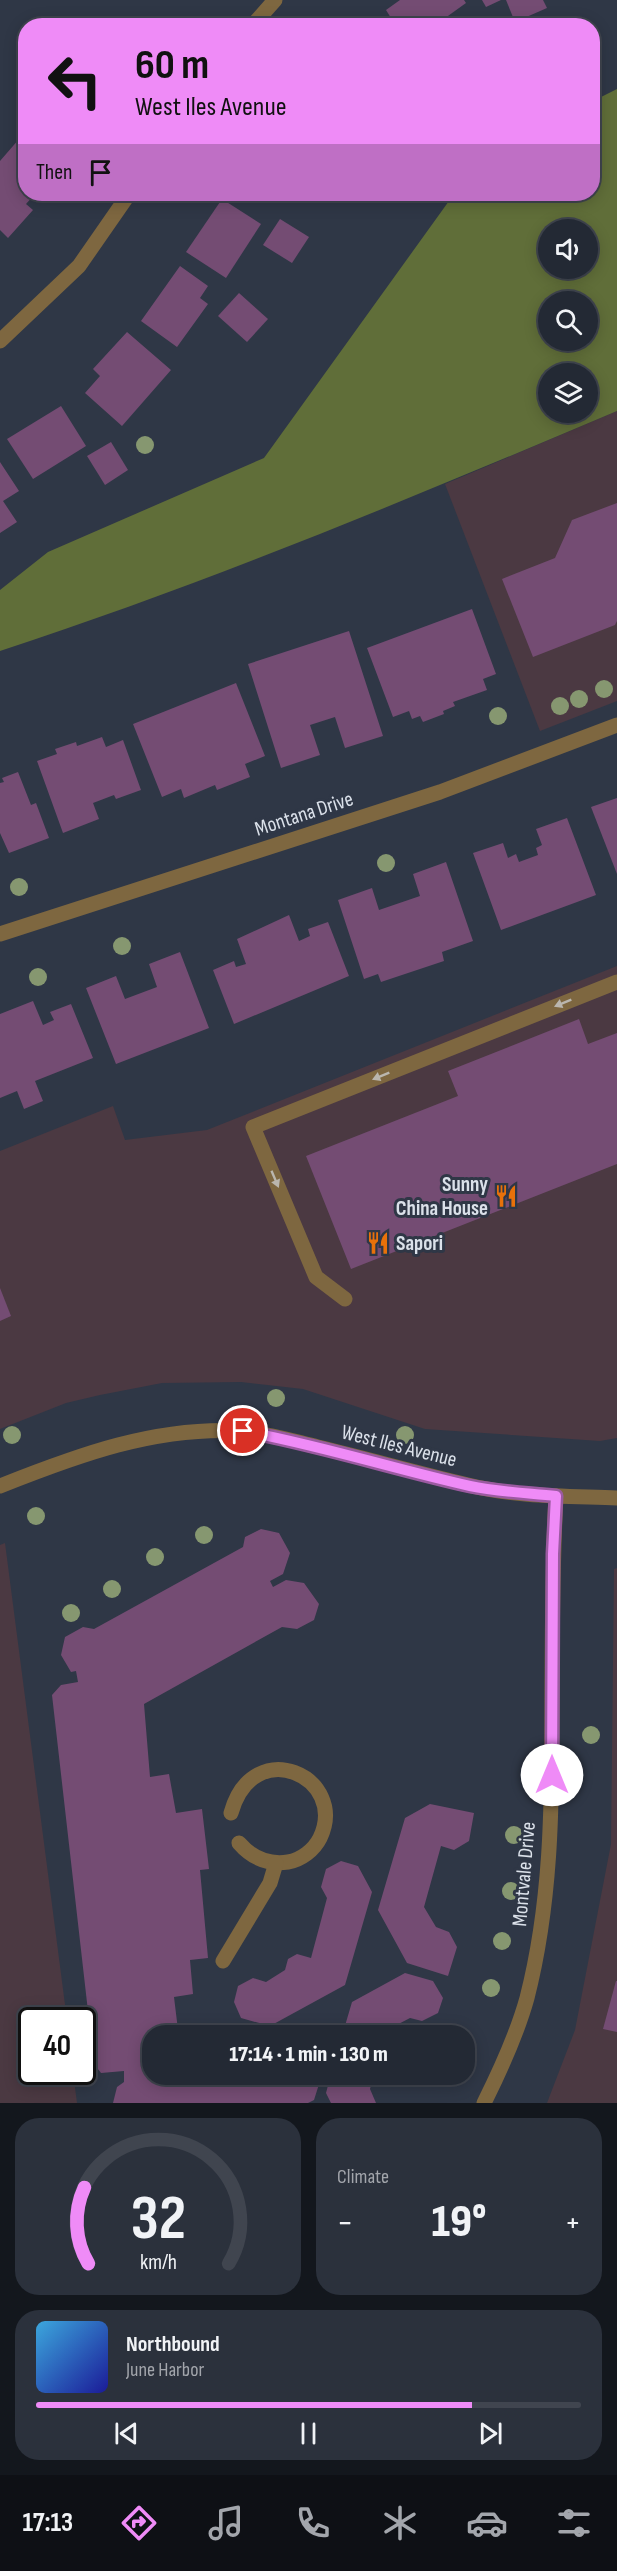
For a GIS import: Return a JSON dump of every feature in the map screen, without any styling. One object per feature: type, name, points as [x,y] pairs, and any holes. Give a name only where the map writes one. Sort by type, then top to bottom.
[{"type":"street","points":[[259,18],[275,0]]},
{"type":"street","points":[[0,341],[79,266],[124,201]]},
{"type":"street","name":"Montana Drive","points":[[0,934],[440,792],[617,724]]},
{"type":"street","points":[[345,1299],[316,1277],[253,1127],[617,982]]},
{"type":"street","name":"West Iles Avenue","points":[[0,1486],[58,1463],[127,1442],[197,1431],[243,1431],[288,1439],[470,1486],[556,1496],[617,1498]]},
{"type":"street","name":"Montvale Drive","points":[[484,2103],[508,2050],[526,2000],[548,1887],[552,1775],[553,1554],[556,1496]]},
{"type":"street","points":[[231,1813],[236,1796],[245,1783],[257,1774],[272,1770],[287,1770],[301,1775],[313,1784],[324,1804],[324,1828],[317,1842],[306,1854],[292,1861],[276,1863],[260,1860],[247,1852],[239,1843]]},
{"type":"street","points":[[222,1961],[270,1883],[276,1863]]},
{"type":"shaded area","points":[[617,411],[617,701],[540,731],[445,484],[589,423],[598,423],[598,419]]},
{"type":"shaded area","points":[[617,966],[617,1438],[600,1441],[425,1429],[303,1389],[241,1382],[162,1383],[100,1395],[66,1403],[0,1429],[0,1151],[113,1106],[125,1140],[207,1130]]},
{"type":"shaded area","points":[[5,1543],[65,2007],[18,2007],[18,2085],[75,2085],[77,2103],[0,2103],[0,1545]]},
{"type":"shaded area","points":[[617,1568],[617,2103],[547,2103],[575,2030],[611,1844],[614,1569]]},
{"type":"green space","points":[[617,89],[617,411],[598,419],[598,363],[538,363],[538,423],[588,423],[388,507],[234,567],[0,651],[0,590],[48,552],[264,458],[449,201],[600,201],[600,98]]},
{"type":"building","points":[[400,0],[464,0],[466,3],[445,18],[391,18],[386,10]]},
{"type":"building","points":[[482,0],[501,0],[486,7]]},
{"type":"building","points":[[506,0],[543,0],[547,8],[524,18],[513,18]]},
{"type":"building","points":[[18,140],[18,201],[29,201],[26,204],[33,210],[8,238],[0,230],[0,161]]},
{"type":"building","points":[[221,201],[225,201],[261,224],[226,278],[186,252]]},
{"type":"building","points":[[280,219],[309,237],[292,263],[263,245]]},
{"type":"building","points":[[180,266],[208,286],[200,298],[208,304],[177,347],[141,321]]},
{"type":"building","points":[[239,293],[268,319],[247,342],[218,316]]},
{"type":"building","points":[[127,332],[171,370],[122,426],[85,393],[100,376],[93,369]]},
{"type":"building","points":[[61,406],[86,446],[33,479],[7,439]]},
{"type":"building","points":[[111,442],[128,470],[105,485],[87,456]]},
{"type":"building","points":[[0,462],[19,491],[3,501],[17,522],[0,533]]},
{"type":"building","points":[[617,503],[617,621],[615,625],[533,657],[502,579],[555,558],[572,520]]},
{"type":"building","points":[[472,609],[496,674],[483,679],[487,690],[453,702],[455,706],[443,711],[444,714],[423,722],[420,716],[412,719],[409,711],[393,717],[367,648]]},
{"type":"building","points":[[349,631],[383,736],[345,748],[335,717],[310,725],[320,755],[281,768],[248,664]]},
{"type":"building","points":[[236,683],[265,756],[245,764],[250,777],[217,790],[215,785],[184,798],[181,789],[162,797],[133,724]]},
{"type":"building","points":[[102,737],[106,747],[123,740],[141,790],[116,799],[114,795],[93,803],[99,819],[63,833],[37,761],[57,754],[55,749],[76,742],[77,746]]},
{"type":"building","points":[[18,772],[31,805],[36,803],[49,838],[9,853],[0,833],[0,783],[4,782],[2,778]]},
{"type":"building","points":[[617,798],[617,874],[591,807]]},
{"type":"building","points":[[567,818],[596,895],[501,930],[473,853],[503,843],[508,858],[516,854],[519,862],[538,855],[536,848],[542,845],[536,829]]},
{"type":"building","points":[[446,862],[473,941],[442,952],[444,961],[381,982],[378,974],[364,979],[338,900],[372,888],[379,910],[420,896],[413,874]]},
{"type":"building","points":[[289,915],[299,941],[310,936],[308,929],[328,922],[349,976],[234,1024],[213,970],[234,961],[236,967],[246,964],[237,939]]},
{"type":"building","points":[[180,952],[209,1028],[116,1064],[86,988],[116,976],[125,999],[157,987],[149,964]]},
{"type":"building","points":[[33,1001],[43,1025],[54,1020],[50,1012],[71,1004],[93,1058],[35,1081],[43,1101],[24,1109],[17,1091],[0,1098],[0,1014]]},
{"type":"building","points":[[579,1019],[588,1044],[617,1033],[617,1164],[351,1269],[306,1156],[458,1096],[448,1071]]},
{"type":"building","points":[[0,1288],[11,1316],[0,1321]]},
{"type":"building","points":[[261,1529],[279,1533],[290,1553],[283,1574],[270,1581],[273,1587],[286,1580],[304,1583],[319,1604],[314,1620],[297,1629],[282,1627],[144,1704],[150,1777],[169,1774],[176,1813],[202,1809],[209,1869],[200,1870],[208,1958],[190,1960],[193,1994],[174,1997],[177,2025],[142,2025],[142,2085],[319,2085],[314,2100],[308,2103],[113,2103],[117,2087],[124,2082],[124,2071],[101,2073],[96,2067],[96,2007],[88,2007],[52,1695],[61,1685],[78,1682],[76,1671],[71,1672],[61,1655],[65,1637],[83,1627],[94,1629],[243,1547],[245,1537]]},
{"type":"building","points":[[430,1804],[474,1813],[469,1841],[454,1850],[441,1846],[424,1907],[436,1927],[449,1932],[457,1947],[448,1976],[407,1963],[378,1910],[405,1818]]},
{"type":"building","points":[[341,1861],[358,1866],[372,1892],[345,1985],[272,2025],[241,2018],[234,2002],[238,1986],[253,1978],[266,1982],[285,1970],[288,1959],[297,1954],[311,1958],[327,1898],[321,1887],[326,1869]]},
{"type":"building","points":[[405,1973],[433,1981],[443,1998],[438,2013],[422,2021],[410,2018],[397,2025],[345,2025],[352,2002]]},
{"type":"building","points":[[617,1981],[617,2032],[603,2029]]},
{"type":"building","points":[[328,2085],[371,2085],[370,2089],[376,2103],[331,2103],[326,2093]]},
{"type":"place","name":"Sunny China House","points":[[506,1196]]},
{"type":"place","name":"Sapori","points":[[378,1243]]},
{"type":"route","points":[[243,1431],[288,1439],[470,1486],[556,1496],[553,1554],[552,1775]]}]
